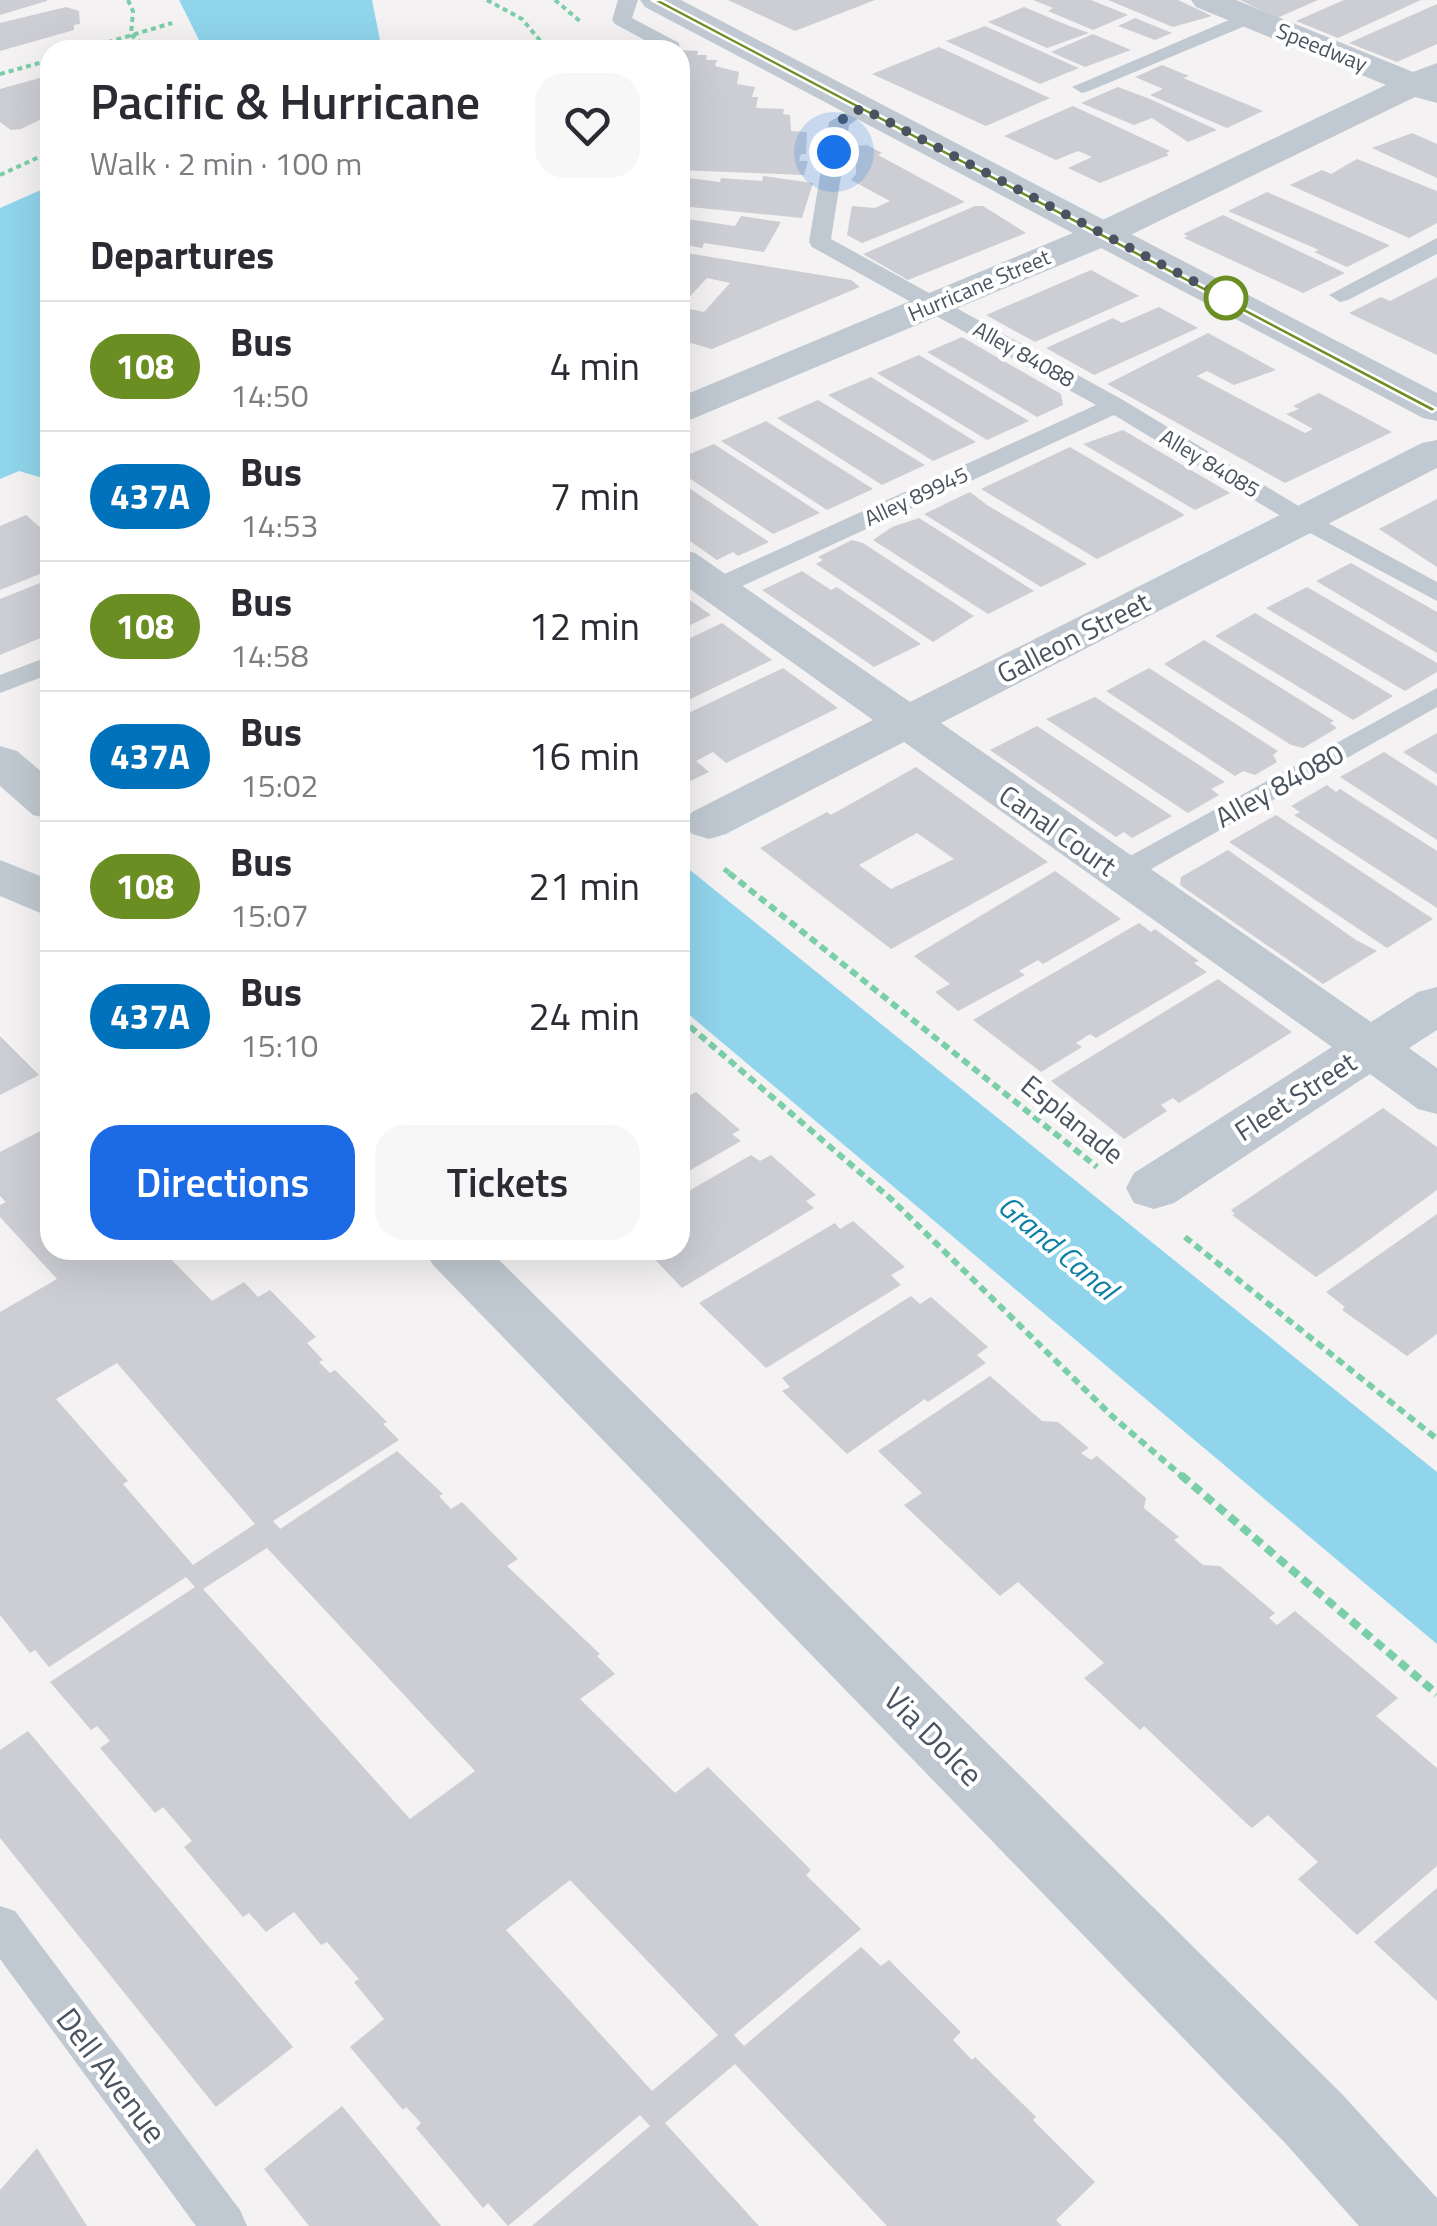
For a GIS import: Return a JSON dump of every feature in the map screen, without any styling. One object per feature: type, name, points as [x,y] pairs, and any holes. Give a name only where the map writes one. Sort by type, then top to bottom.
[{"type":"street","points":[[656,0],[1437,409]]},
{"type":"street","name":"Speedway","points":[[1207,0],[1430,84]]},
{"type":"street","name":"Hurricane Street","points":[[690,408],[1105,233],[1430,84]]},
{"type":"street","name":"Galleon Street","points":[[711,842],[903,722],[1437,452]]},
{"type":"street","name":"Canal Court","points":[[698,575],[1437,1094]]},
{"type":"street","points":[[0,761],[40,795]]},
{"type":"street","points":[[0,876],[40,895]]},
{"type":"street","name":"Fleet Street","points":[[1130,1181],[1370,1048],[1437,1005]]},
{"type":"street","name":"Via Dolce","points":[[463,1260],[1314,2119],[1410,2226]]},
{"type":"lane","points":[[628,0],[622,20],[659,40]]},
{"type":"lane","points":[[1082,88],[1250,18]]},
{"type":"lane","name":"Alley 84088","points":[[862,108],[838,122],[820,242],[1115,405]]},
{"type":"lane","points":[[1340,294],[1437,245]]},
{"type":"lane","name":"Alley 84085","points":[[1115,405],[1306,520],[1437,593]]},
{"type":"lane","name":"Alley 89945","points":[[698,575],[1115,405]]},
{"type":"lane","points":[[0,685],[40,668]]},
{"type":"lane","name":"Alley 84080","points":[[1120,874],[1437,696]]},
{"type":"lane","name":"Dell Avenue","points":[[0,1925],[224,2226]]},
{"type":"path","points":[[128,0],[133,10],[131,35]]},
{"type":"path","points":[[487,0],[522,19],[540,40]]},
{"type":"path","points":[[115,40],[172,23]]},
{"type":"path","points":[[131,35],[137,40]]},
{"type":"path","points":[[0,74],[40,63]]},
{"type":"path","points":[[0,174],[40,156]]},
{"type":"path","name":"Esplanade","points":[[711,842],[1130,1181]]},
{"type":"path","points":[[690,1027],[890,1200],[1112,1416],[1437,1694]]},
{"type":"path","points":[[1182,1235],[1437,1439]]},
{"type":"water","points":[[179,0],[372,0],[380,40],[199,40]]},
{"type":"water","points":[[40,190],[40,477],[19,471],[0,479],[0,208]]},
{"type":"water","name":"Grand Canal","points":[[690,870],[1437,1472],[1437,1644],[690,1015]]},
{"type":"building","points":[[0,0],[47,0],[47,1],[0,15]]},
{"type":"building","points":[[728,0],[875,0],[795,31]]},
{"type":"building","points":[[1033,0],[1091,0],[1128,15],[1093,30],[1048,11],[1053,8]]},
{"type":"building","points":[[1108,0],[1178,0],[1212,16],[1173,27]]},
{"type":"building","points":[[1240,0],[1318,0],[1277,18]]},
{"type":"building","points":[[1344,0],[1421,0],[1338,38],[1296,21]]},
{"type":"building","points":[[1437,4],[1437,44],[1397,62],[1349,43]]},
{"type":"building","points":[[66,7],[79,11],[80,24],[74,25],[74,30],[0,51],[0,23]]},
{"type":"building","points":[[1024,7],[1089,33],[1047,48],[988,22]]},
{"type":"building","points":[[1135,18],[1172,33],[1155,40],[1118,26]]},
{"type":"building","points":[[985,26],[1079,68],[1040,84],[946,41]]},
{"type":"building","points":[[1093,34],[1131,50],[1085,67],[1051,52]]},
{"type":"building","points":[[939,47],[1050,98],[986,126],[872,74]]},
{"type":"building","points":[[690,51],[707,55],[706,60],[717,60],[715,66],[739,72],[737,84],[755,87],[752,97],[758,97],[756,108],[784,109],[783,114],[790,115],[791,131],[807,132],[806,154],[801,154],[799,161],[808,161],[804,175],[690,170]]},
{"type":"building","points":[[1162,65],[1189,76],[1183,78],[1263,111],[1227,128],[1150,95],[1163,89],[1135,77]]},
{"type":"building","points":[[40,78],[40,120],[11,130],[0,122],[0,89]]},
{"type":"building","points":[[1118,87],[1217,130],[1188,142],[1152,118],[1134,125],[1081,103]]},
{"type":"building","points":[[1073,106],[1170,151],[1166,153],[1169,155],[1100,183],[1068,168],[1092,157],[1078,151],[1056,160],[1004,136]]},
{"type":"building","points":[[1412,133],[1437,144],[1437,178],[1372,148]]},
{"type":"building","points":[[867,145],[882,153],[878,155],[965,202],[862,243],[847,235],[852,206],[875,208],[890,201],[851,180],[856,174],[856,146]]},
{"type":"building","points":[[1357,159],[1437,191],[1437,223],[1409,238],[1290,185],[1322,170],[1331,174]]},
{"type":"building","points":[[763,176],[813,183],[802,218],[690,207],[690,178],[762,181]]},
{"type":"building","points":[[1267,192],[1389,246],[1347,267],[1314,252],[1319,250],[1228,211]]},
{"type":"building","points":[[983,206],[1026,233],[908,280],[863,254]]},
{"type":"building","points":[[1223,215],[1345,273],[1303,293],[1184,238],[1188,236],[1183,234]]},
{"type":"building","points":[[741,216],[781,222],[764,252],[704,243],[702,248],[690,246],[690,219],[735,226]]},
{"type":"building","points":[[690,254],[851,280],[860,287],[712,349],[690,343],[690,309],[704,312],[730,283],[707,278],[690,296]]},
{"type":"building","points":[[1091,270],[1139,296],[1035,342],[986,315]]},
{"type":"building","points":[[1437,277],[1437,355],[1349,313],[1381,297],[1390,301]]},
{"type":"building","points":[[1159,307],[1198,328],[1094,375],[1046,348],[1113,318],[1122,323]]},
{"type":"building","points":[[1208,333],[1276,370],[1234,385],[1207,371],[1197,376],[1204,380],[1305,433],[1313,429],[1286,414],[1319,393],[1392,432],[1285,483],[1107,384]]},
{"type":"building","points":[[962,337],[1061,394],[1063,405],[1037,417],[927,352]]},
{"type":"building","points":[[919,355],[1029,421],[987,440],[877,373]]},
{"type":"building","points":[[871,377],[976,442],[933,461],[828,395]]},
{"type":"building","points":[[818,400],[925,465],[882,485],[777,418]]},
{"type":"building","points":[[766,421],[873,489],[827,510],[721,441]]},
{"type":"building","points":[[1123,430],[1230,493],[1195,510],[1083,444]]},
{"type":"building","points":[[714,444],[820,513],[773,534],[690,479],[690,454]]},
{"type":"building","points":[[1070,447],[1185,515],[1097,559],[981,489]]},
{"type":"building","points":[[690,489],[769,542],[738,556],[733,552],[717,560],[690,541]]},
{"type":"building","points":[[970,492],[1087,564],[1041,587],[924,514]]},
{"type":"building","points":[[1437,499],[1437,567],[1379,529]]},
{"type":"building","points":[[26,515],[40,527],[40,574],[0,590],[0,526]]},
{"type":"building","points":[[919,518],[1034,591],[988,614],[873,540],[892,527]]},
{"type":"building","points":[[852,540],[863,543],[974,616],[933,642],[816,564],[823,560],[818,557]]},
{"type":"building","points":[[1351,563],[1437,612],[1437,653],[1316,581]]},
{"type":"building","points":[[802,571],[831,590],[837,587],[921,644],[874,667],[762,590]]},
{"type":"building","points":[[40,583],[40,638],[0,655],[0,599]]},
{"type":"building","points":[[1307,587],[1437,663],[1437,672],[1405,691],[1266,608]]},
{"type":"building","points":[[690,600],[711,615],[690,625]]},
{"type":"building","points":[[1255,613],[1393,696],[1353,720],[1215,636]]},
{"type":"building","points":[[722,623],[772,660],[690,699],[690,638]]},
{"type":"building","points":[[1204,640],[1334,721],[1330,723],[1337,728],[1303,748],[1291,745],[1164,664]]},
{"type":"building","points":[[783,668],[838,708],[726,763],[713,752],[696,761],[709,772],[690,781],[690,712]]},
{"type":"building","points":[[1149,668],[1278,751],[1273,755],[1277,762],[1255,775],[1243,771],[1235,776],[1106,691]]},
{"type":"building","points":[[1095,697],[1225,782],[1211,789],[1219,795],[1188,813],[1046,719]]},
{"type":"building","points":[[1037,726],[1172,816],[1132,838],[1124,832],[1116,837],[990,750]]},
{"type":"building","points":[[1437,733],[1437,774],[1403,752]]},
{"type":"building","points":[[1384,752],[1437,786],[1437,840],[1340,777]]},
{"type":"building","points":[[916,767],[1048,862],[891,949],[760,848],[827,812],[831,815]],"holes":[[[917,833],[954,859],[891,889],[859,865]]]},
{"type":"building","points":[[1327,785],[1336,792],[1340,789],[1437,851],[1437,908],[1294,815],[1300,812],[1291,806]]},
{"type":"building","points":[[1276,815],[1433,919],[1387,948],[1229,842]]},
{"type":"building","points":[[1228,850],[1377,951],[1323,984],[1180,885],[1181,877]]},
{"type":"building","points":[[1055,871],[1121,919],[1043,964],[1038,960],[1019,971],[1025,975],[958,1011],[935,992],[950,984],[914,956]]},
{"type":"building","points":[[1139,923],[1151,932],[1155,929],[1199,961],[1194,963],[1207,972],[1096,1038],[1090,1034],[1076,1043],[1082,1047],[1041,1072],[973,1020]]},
{"type":"building","points":[[1218,979],[1292,1032],[1179,1103],[1173,1098],[1161,1105],[1167,1111],[1124,1139],[1051,1081]]},
{"type":"building","points":[[0,1036],[39,1075],[0,1095]]},
{"type":"building","points":[[696,1092],[740,1130],[732,1134],[741,1141],[690,1170],[690,1095]]},
{"type":"building","points":[[1383,1108],[1437,1147],[1437,1190],[1358,1248],[1316,1277],[1232,1215],[1235,1214],[1231,1210]]},
{"type":"building","points":[[40,1131],[40,1260],[172,1260],[212,1301],[244,1282],[258,1297],[270,1290],[316,1337],[307,1343],[323,1360],[319,1362],[330,1373],[335,1370],[387,1422],[383,1424],[399,1440],[273,1521],[280,1529],[397,1451],[443,1494],[439,1496],[451,1509],[462,1502],[518,1559],[507,1566],[600,1654],[597,1656],[615,1674],[580,1699],[675,1793],[708,1767],[811,1870],[806,1875],[861,1929],[734,2035],[744,2046],[861,1947],[881,1966],[889,1960],[961,2032],[953,2040],[1036,2117],[1033,2120],[1095,2182],[1056,2220],[1062,2226],[887,2226],[735,2064],[665,2123],[759,2226],[532,2226],[650,2126],[640,2115],[508,2226],[488,2203],[483,2208],[416,2128],[421,2123],[406,2107],[403,2110],[350,2047],[384,2019],[354,1982],[359,1979],[327,1942],[321,1945],[294,1912],[266,1932],[249,1913],[243,1917],[184,1847],[192,1841],[163,1807],[155,1813],[100,1748],[110,1741],[97,1726],[91,1730],[50,1682],[195,1587],[186,1577],[49,1667],[35,1650],[30,1653],[0,1615],[0,1312],[57,1279],[0,1217],[0,1205],[6,1202],[0,1196],[0,1152]],"holes":[[[117,1363],[255,1524],[193,1565],[123,1484],[128,1481],[56,1399]],[[267,1548],[475,1771],[410,1819],[203,1589]],[[570,1880],[718,2035],[652,2091],[506,1930]]]},
{"type":"building","points":[[751,1155],[760,1161],[771,1155],[816,1195],[806,1201],[814,1208],[682,1288],[655,1260],[690,1260],[690,1190]]},
{"type":"building","points":[[1437,1214],[1437,1334],[1407,1356],[1342,1310],[1345,1307],[1326,1292]]},
{"type":"building","points":[[853,1221],[905,1267],[891,1275],[901,1285],[766,1368],[699,1303],[835,1223],[840,1229]]},
{"type":"building","points":[[911,1296],[920,1304],[931,1297],[988,1347],[977,1355],[986,1363],[928,1402],[925,1399],[847,1454],[782,1391],[790,1387],[782,1378]]},
{"type":"building","points":[[990,1376],[1042,1421],[1058,1422],[1089,1448],[1081,1453],[1091,1460],[1097,1456],[1146,1498],[1144,1508],[1179,1537],[1174,1540],[1203,1565],[1220,1566],[1275,1613],[1269,1618],[1277,1625],[1295,1611],[1398,1698],[1376,1716],[1437,1768],[1437,1866],[1357,1935],[1298,1879],[1318,1862],[1268,1815],[1252,1828],[1246,1823],[1144,1726],[1140,1730],[1084,1678],[1104,1663],[1018,1582],[1000,1596],[904,1505],[922,1493],[878,1451]]},
{"type":"building","points":[[28,1731],[293,2047],[216,2107],[0,1838],[0,1750]]},
{"type":"building","points":[[1437,1888],[1437,2001],[1374,1942]]},
{"type":"building","points":[[342,2106],[441,2226],[309,2226],[264,2169]]},
{"type":"building","points":[[37,2148],[87,2226],[0,2226],[0,2190]]},
{"type":"bus line","name":"108","points":[[657,0],[1437,409]]},
{"type":"route","points":[[834,152],[838,122],[862,108],[1241,306],[1226,298]]}]
